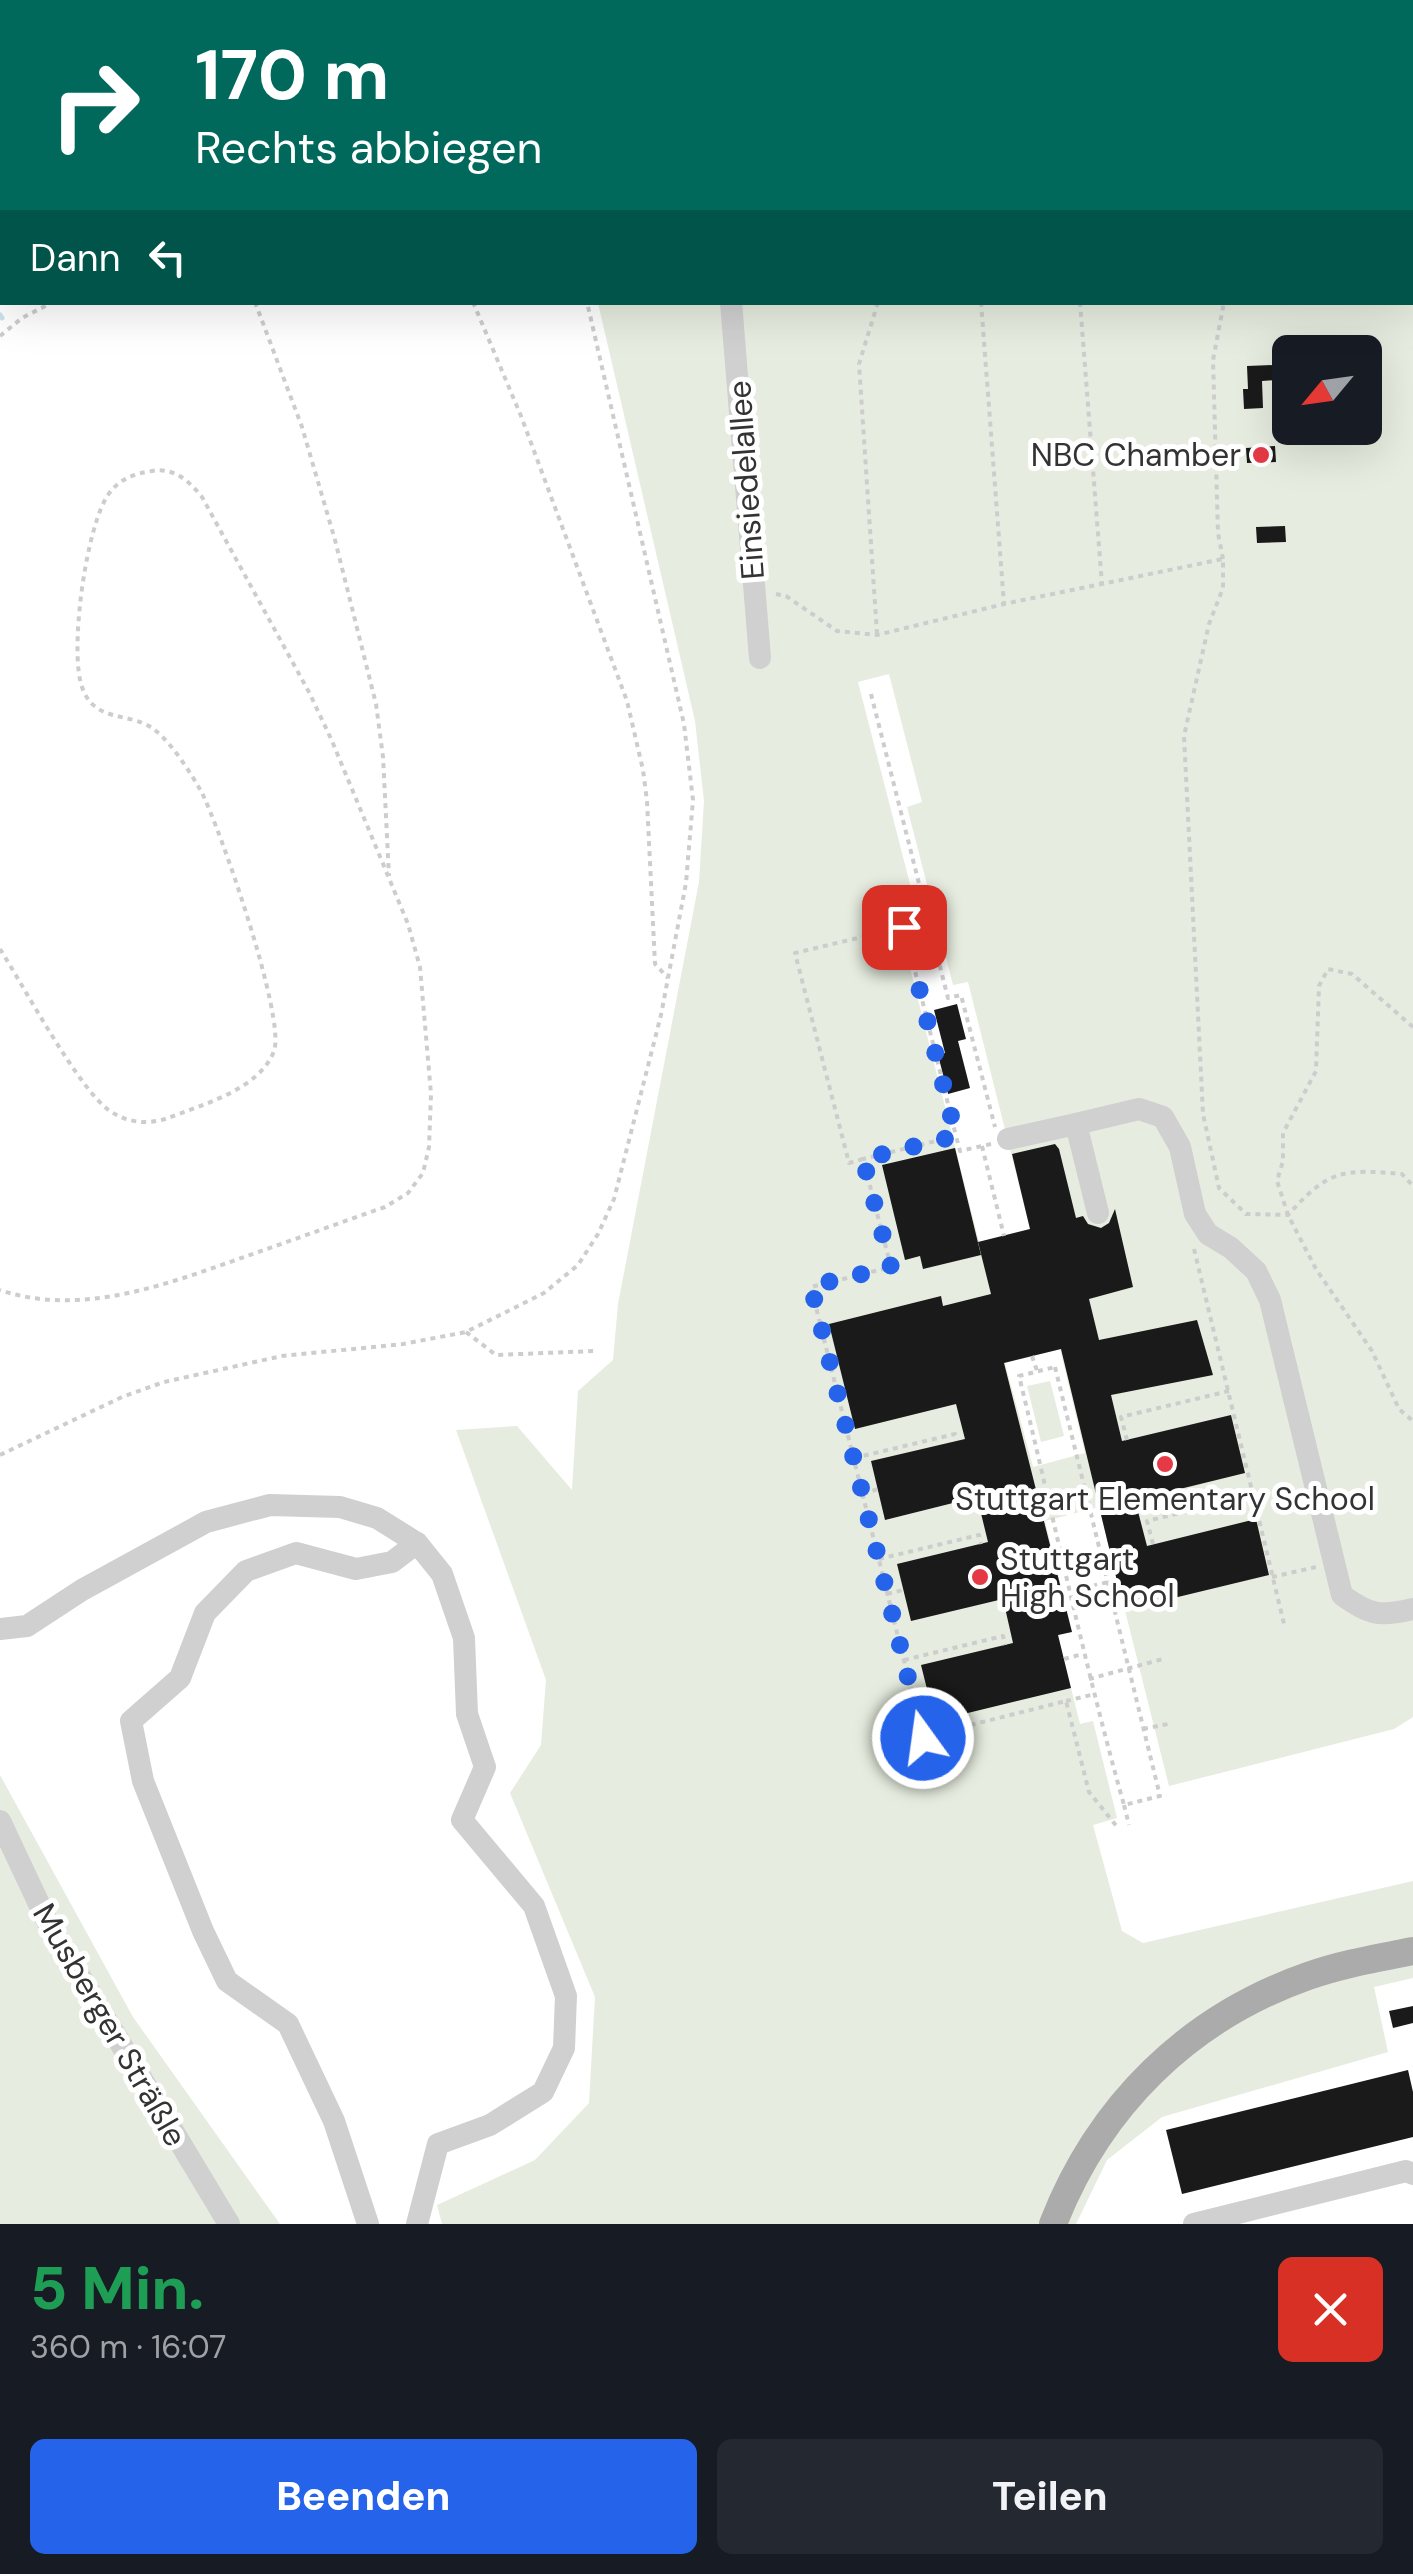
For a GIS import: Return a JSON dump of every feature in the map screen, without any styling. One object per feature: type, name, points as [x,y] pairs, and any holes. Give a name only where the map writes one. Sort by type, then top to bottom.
[{"type":"main road","points":[[1053,2224],[1110,2117],[1155,2066],[1182,2044],[1212,2022],[1280,1987],[1332,1968],[1413,1950]]},
{"type":"street","name":"Einsiedelallee","points":[[731,305],[760,658]]},
{"type":"street","points":[[1008,1139],[1139,1110],[1163,1117],[1180,1147],[1195,1214],[1208,1234],[1256,1271],[1270,1300],[1342,1595],[1362,1609],[1386,1616],[1413,1609]]},
{"type":"street","points":[[1076,1124],[1098,1213]]},
{"type":"street","points":[[0,1629],[27,1626],[82,1590],[206,1522],[270,1505],[340,1508],[377,1518],[418,1542],[442,1574],[464,1638],[467,1714],[485,1767],[462,1820],[534,1906],[566,1996],[564,2048],[543,2092],[490,2124],[438,2144],[418,2224]]},
{"type":"street","points":[[368,2224],[334,2121],[288,2024],[227,1981],[143,1781],[131,1721],[180,1678],[204,1613],[246,1571],[296,1553],[356,1569],[392,1562],[418,1542]]},
{"type":"street","name":"Musberger Sträßle","points":[[0,1821],[48,1922],[229,2224]]},
{"type":"street","points":[[1194,2224],[1406,2171],[1413,2174]]},
{"type":"path","points":[[0,336],[47,305]]},
{"type":"path","points":[[257,305],[302,427],[376,704],[384,757],[390,881]]},
{"type":"path","points":[[474,305],[521,416],[626,701],[647,801],[655,964],[668,978]]},
{"type":"path","points":[[0,1455],[122,1396],[164,1382],[282,1356],[403,1344],[466,1332],[544,1293],[578,1265],[598,1234],[614,1199],[668,978],[686,883],[693,800],[684,724],[588,305]]},
{"type":"path","points":[[877,305],[859,364],[877,635]]},
{"type":"path","points":[[981,305],[1004,604]]},
{"type":"path","points":[[1080,305],[1102,585]]},
{"type":"path","points":[[1223,305],[1212,360],[1223,588],[1205,642],[1184,736],[1202,1114],[1219,1188],[1246,1214],[1288,1215],[1314,1186],[1353,1170],[1402,1174],[1413,1186]]},
{"type":"path","points":[[0,949],[87,1086],[110,1111],[135,1122],[159,1121],[218,1098],[260,1072],[274,1051],[276,1026],[266,987],[228,860],[200,791],[156,730],[137,720],[114,718],[94,708],[82,688],[76,628],[96,522],[107,496],[122,479],[142,472],[176,473],[202,497],[310,694],[408,924],[420,967],[431,1094],[423,1174],[408,1193],[385,1207],[141,1291],[65,1299],[31,1298],[0,1290]]},
{"type":"path","points":[[755,589],[786,596],[837,631],[877,635],[1004,604],[1224,559]]},
{"type":"path","points":[[870,694],[948,998],[962,995],[998,1142],[960,1151],[904,927]]},
{"type":"path","points":[[928,921],[795,954],[848,1163],[956,1136]]},
{"type":"path","points":[[1413,1027],[1352,974],[1328,970],[1320,986],[1316,1071],[1283,1133],[1278,1181],[1288,1215],[1316,1269],[1372,1351],[1400,1409],[1413,1420]]},
{"type":"path","points":[[982,1146],[1004,1236]]},
{"type":"path","points":[[863,1159],[891,1267],[811,1286],[923,1738],[1093,1694]]},
{"type":"path","points":[[1198,1268],[1284,1628]]},
{"type":"path","points":[[466,1332],[496,1354],[594,1350]]},
{"type":"path","points":[[1032,1356],[1037,1371]]},
{"type":"path","points":[[1124,1805],[1160,1796],[1055,1367],[1019,1376],[1072,1591],[1089,1678],[1129,1825]]},
{"type":"path","points":[[1126,1440],[1121,1417],[1229,1391]]},
{"type":"path","points":[[854,1458],[955,1434],[957,1440]]},
{"type":"path","points":[[862,1494],[878,1489]]},
{"type":"path","points":[[1153,1544],[1147,1521],[1254,1495]]},
{"type":"path","points":[[879,1560],[979,1535],[981,1544]]},
{"type":"path","points":[[1272,1578],[1326,1565]]},
{"type":"path","points":[[1072,1591],[1116,1580]]},
{"type":"path","points":[[887,1594],[903,1590]]},
{"type":"path","points":[[904,1660],[1003,1636],[1005,1645]]},
{"type":"path","points":[[1064,1659],[1084,1654]]},
{"type":"path","points":[[1089,1678],[1163,1659]]},
{"type":"path","points":[[913,1696],[928,1694]]},
{"type":"path","points":[[1066,1701],[1089,1792],[1118,1828]]},
{"type":"path","points":[[1143,1730],[1168,1724]]},
{"type":"shaded area","points":[[598,305],[1413,305],[1413,1717],[1394,1729],[1169,1786],[1099,1507],[1045,1521],[1072,1631],[1058,1636],[1080,1724],[1093,1721],[1117,1818],[1093,1825],[1122,1931],[1143,1943],[1413,1881],[1413,1978],[1374,1987],[1388,2052],[1162,2117],[1107,2160],[1076,2224],[442,2224],[437,2205],[535,2160],[589,2103],[595,1997],[510,1793],[541,1745],[546,1680],[456,1430],[517,1426],[572,1490],[578,1391],[613,1360],[618,1304],[699,882],[704,801],[695,721]],"holes":[[[889,674],[922,802],[907,807],[953,985],[968,982],[1030,1229],[979,1242],[899,924],[919,919],[858,682]],[[1060,1349],[1085,1453],[1033,1467],[1005,1363]]]},
{"type":"shaded area","points":[[1050,1381],[1064,1436],[1041,1442],[1027,1386]]},
{"type":"shaded area","points":[[0,1775],[133,2017],[280,2224],[0,2224]]},
{"type":"building","points":[[1272,365],[1272,380],[1262,381],[1263,408],[1244,409],[1247,366]]},
{"type":"building","name":"NBC Chamber","points":[[1275,446],[1276,462],[1247,463],[1246,448]]},
{"type":"building","points":[[1285,526],[1286,542],[1257,543],[1256,527]]},
{"type":"building","points":[[957,1004],[966,1039],[958,1041],[970,1088],[948,1094],[938,1055],[945,1053],[934,1010]]},
{"type":"building","points":[[1055,1144],[1076,1218],[1083,1216],[1088,1224],[1101,1228],[1109,1223],[1115,1209],[1133,1287],[1089,1299],[1099,1340],[1197,1320],[1213,1375],[1111,1395],[1122,1441],[1231,1415],[1245,1473],[1135,1500],[1147,1546],[1256,1519],[1269,1575],[1124,1610],[1061,1349],[1004,1363],[1072,1632],[1058,1635],[1071,1688],[935,1721],[921,1665],[1013,1643],[1003,1599],[911,1621],[897,1564],[988,1542],[977,1497],[885,1520],[871,1461],[965,1439],[956,1404],[855,1429],[829,1324],[941,1296],[943,1306],[991,1294],[978,1242],[1030,1229],[1012,1154]]},
{"type":"building","points":[[955,1148],[981,1255],[923,1269],[920,1256],[905,1260],[882,1165]]},
{"type":"building","points":[[1413,2006],[1413,2023],[1393,2028],[1389,2011]]},
{"type":"building","points":[[1408,2070],[1413,2092],[1413,2137],[1182,2194],[1166,2130]]},
{"type":"place","name":"NBC Chamber","points":[[1261,455]]},
{"type":"place","name":"Stuttgart Elementary School","points":[[1165,1464]]},
{"type":"place","name":"Stuttgart High School","points":[[980,1577]]},
{"type":"route","points":[[904,927],[956,1136],[863,1159],[891,1267],[811,1286],[923,1738]]}]
